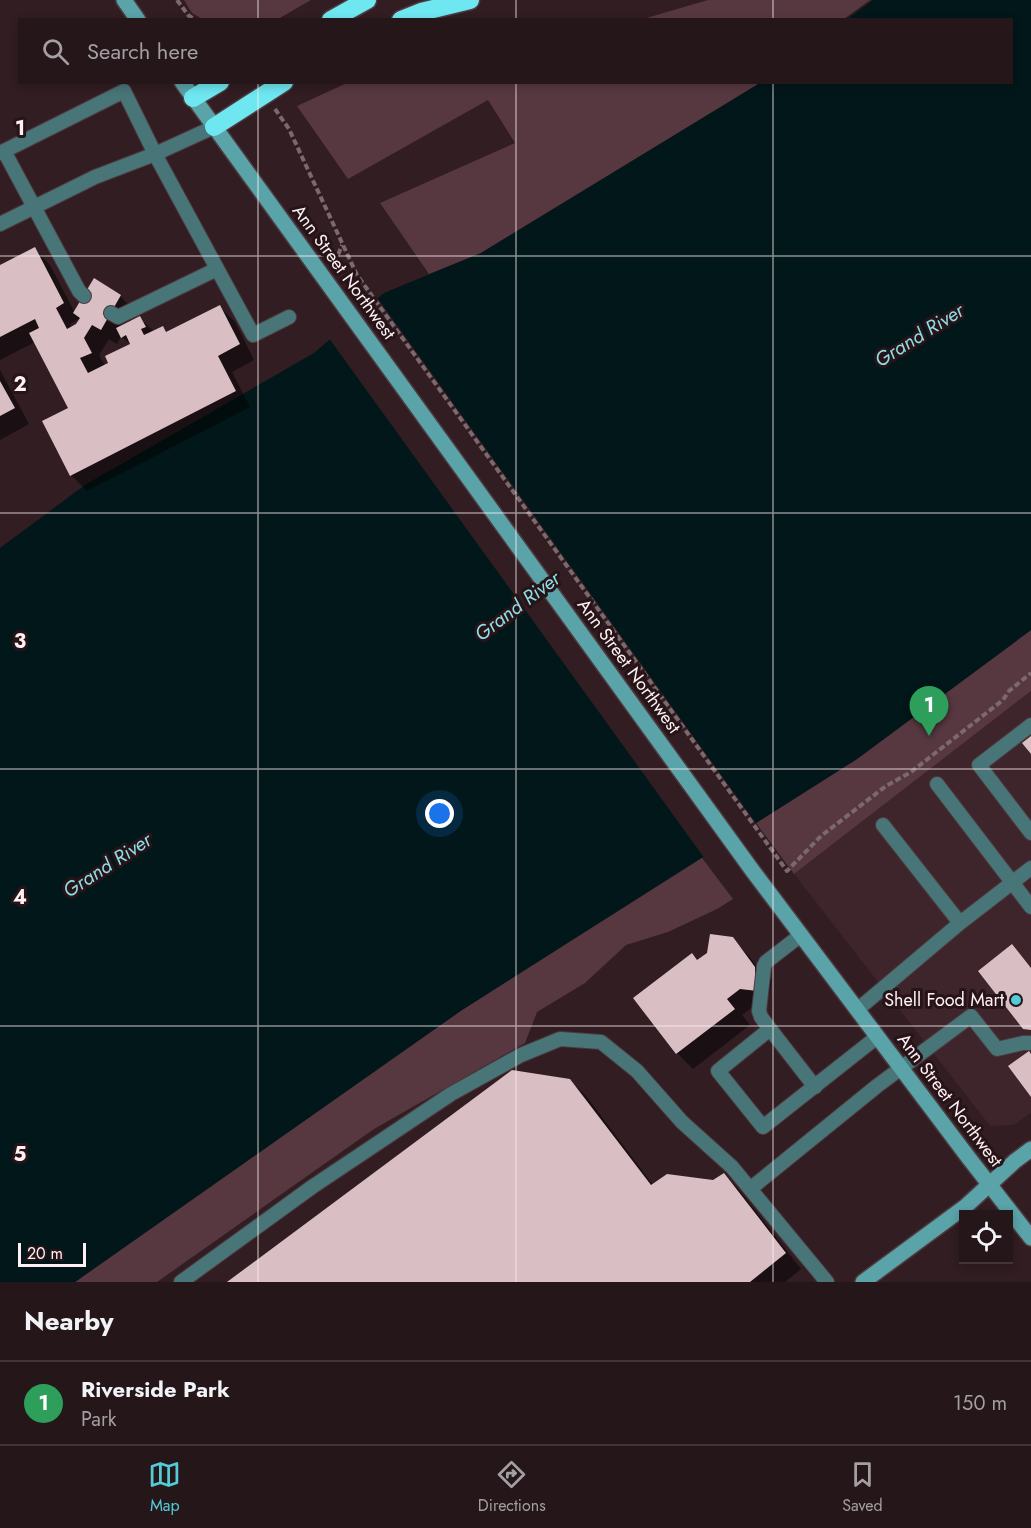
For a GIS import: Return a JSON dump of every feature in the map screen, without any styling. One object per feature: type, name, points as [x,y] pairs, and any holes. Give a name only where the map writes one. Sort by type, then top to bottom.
[{"type":"highway","points":[[335,18],[367,0]]},
{"type":"highway","points":[[406,18],[470,0]]},
{"type":"highway","points":[[193,98],[217,84]]},
{"type":"highway","points":[[214,127],[281,84]]},
{"type":"main road","points":[[124,0],[137,18]]},
{"type":"main road","name":"Ann Street Northwest","points":[[183,84],[752,870],[1031,1238]]},
{"type":"main road","points":[[862,1282],[966,1206],[1031,1149]]},
{"type":"lane","points":[[84,296],[79,291],[2,152],[123,91],[253,335],[289,317]]},
{"type":"lane","points":[[0,224],[95,177],[155,154],[214,127]]},
{"type":"lane","points":[[111,313],[118,317],[217,269]]},
{"type":"lane","points":[[1031,724],[979,765],[1031,833]]},
{"type":"lane","points":[[937,784],[1031,906]]},
{"type":"lane","points":[[883,825],[960,923]]},
{"type":"lane","points":[[857,1010],[960,923],[1031,868]]},
{"type":"lane","points":[[801,935],[769,959],[764,966],[759,1011],[761,1017],[815,1087]]},
{"type":"lane","points":[[750,1189],[877,1086],[971,1016],[997,1049],[1031,1043]]},
{"type":"lane","points":[[770,1029],[718,1071],[763,1127],[877,1037]]},
{"type":"lane","points":[[182,1282],[312,1186],[452,1094],[521,1055],[560,1039],[601,1042],[637,1071],[682,1122],[732,1167],[827,1282]]},
{"type":"path","points":[[177,0],[192,18]]},
{"type":"path","points":[[289,129],[357,275],[787,871],[821,836],[886,786],[910,772],[949,743],[1003,700],[1009,691],[1031,673]]},
{"type":"shaded area","points":[[184,0],[311,0],[280,18],[201,18],[192,13]]},
{"type":"shaded area","points":[[708,0],[870,0],[845,18],[646,18]]},
{"type":"shaded area","points":[[345,84],[758,84],[481,253],[429,274],[380,203],[515,143],[488,100],[348,179],[297,106]]},
{"type":"shaded area","points":[[1031,630],[1031,691],[794,874],[756,823],[857,759]]},
{"type":"shaded area","points":[[1031,691],[1031,1113],[1014,1125],[990,1126],[794,874]]},
{"type":"shaded area","points":[[702,858],[733,899],[668,932],[626,945],[585,983],[537,1012],[525,1043],[374,1129],[157,1282],[75,1282],[462,1010]]},
{"type":"water","name":"Grand River","points":[[873,0],[1031,0],[1031,630],[857,759],[462,1010],[75,1282],[0,1282],[0,548],[85,485],[314,353],[384,293],[481,253],[758,84],[1013,84],[1013,18],[848,18]]},
{"type":"pier","points":[[376,296],[758,826],[705,859],[328,337]]},
{"type":"building","points":[[35,247],[64,303],[56,308],[67,329],[76,324],[80,318],[73,313],[94,278],[121,295],[101,330],[92,325],[84,338],[92,353],[80,358],[88,373],[108,363],[105,356],[130,344],[126,335],[121,338],[116,328],[140,316],[146,327],[141,329],[144,335],[163,326],[166,332],[220,305],[240,344],[218,356],[236,391],[70,476],[42,421],[68,408],[29,333],[39,328],[35,319],[0,337],[0,265]]},
{"type":"building","points":[[0,381],[15,408],[0,416]]},
{"type":"building","points":[[1031,736],[1031,754],[1022,743]]},
{"type":"building","points":[[710,934],[733,937],[755,967],[755,973],[769,975],[767,992],[740,989],[727,999],[735,1009],[676,1054],[633,998],[692,953],[697,960],[707,953]]},
{"type":"building","name":"Shell Food Mart","points":[[1012,944],[1031,968],[1031,1030],[1023,1029],[978,971]]},
{"type":"building","points":[[1029,1051],[1031,1054],[1031,1097],[1008,1066]]},
{"type":"building","points":[[512,1070],[570,1079],[651,1185],[667,1174],[713,1180],[724,1173],[786,1253],[750,1282],[227,1282]]},
{"type":"place","name":"Riverside Park","points":[[929,736]]},
{"type":"place","name":"Shell Food Mart","points":[[1016,1000]]}]
